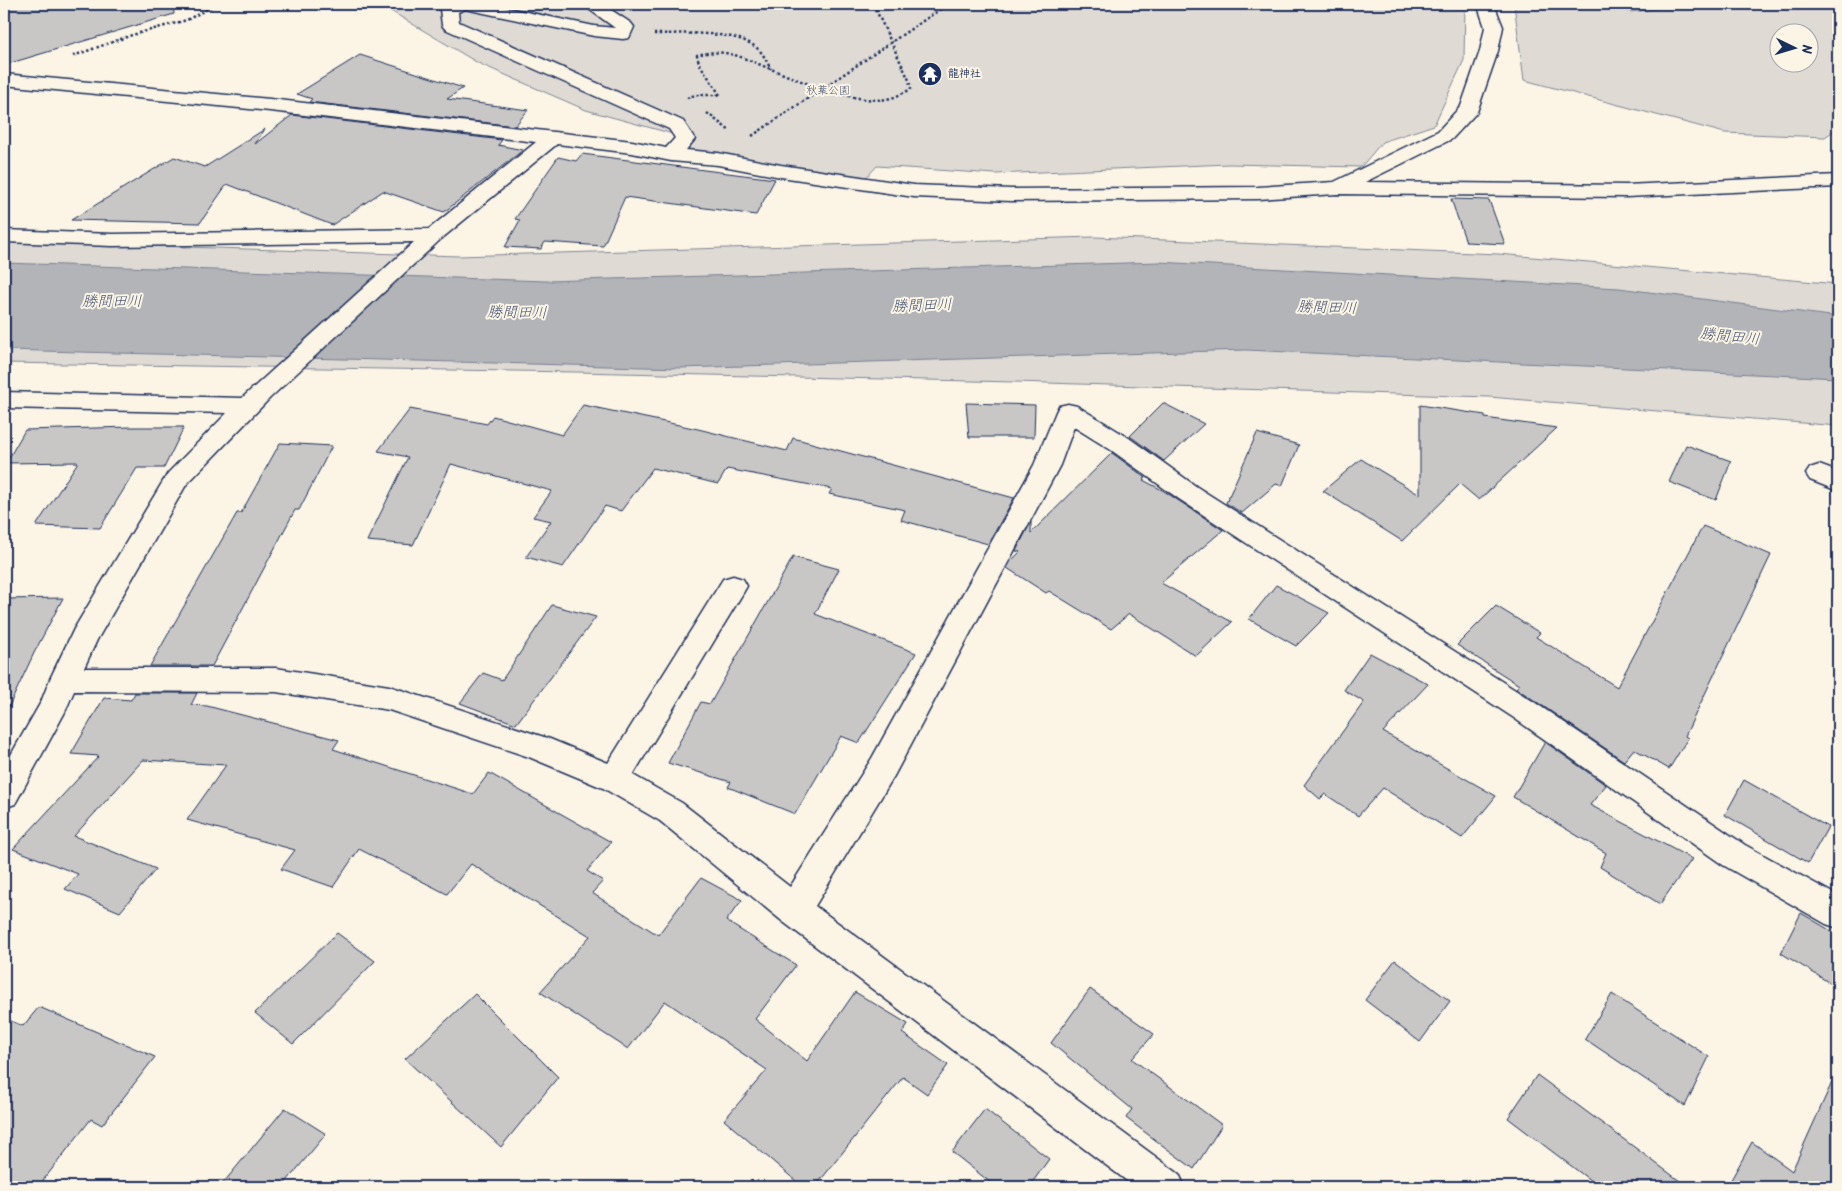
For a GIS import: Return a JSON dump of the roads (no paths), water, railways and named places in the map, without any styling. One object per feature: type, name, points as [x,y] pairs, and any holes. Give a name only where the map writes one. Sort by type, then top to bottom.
[{"type":"street","points":[[591,4],[625,27],[623,34],[594,31],[464,4],[449,9],[451,26],[676,125],[685,139],[670,155]]},
{"type":"street","points":[[1337,188],[1446,135],[1470,108],[1489,51],[1494,27],[1486,4]]},
{"type":"street","points":[[4,79],[270,105],[632,147],[670,155],[718,159],[781,171],[914,191],[1011,195],[1258,193],[1337,188],[1626,192],[1838,181]]},
{"type":"street","points":[[4,795],[55,704],[64,679],[84,637],[177,479],[256,399],[434,235],[552,138]]},
{"type":"street","points":[[4,236],[112,240],[434,235]]},
{"type":"street","points":[[4,400],[256,399]]},
{"type":"street","points":[[794,910],[883,767],[1047,465],[1068,412],[1120,444],[1188,493],[1524,710],[1734,855],[1838,913]]},
{"type":"street","points":[[614,779],[734,586]]},
{"type":"street","points":[[64,679],[276,680],[389,698],[539,748],[614,779],[670,812],[794,910],[1166,1187]]},
{"type":"water","name":"勝間田川","points":[[1159,262],[1619,288],[1838,317],[1838,378],[1246,350],[681,368],[4,350],[4,263],[546,281]]},
{"type":"place","name":"龍神社","points":[[930,74]]},
{"type":"park label","name":"秋葉公園","points":[[828,91]]}]
